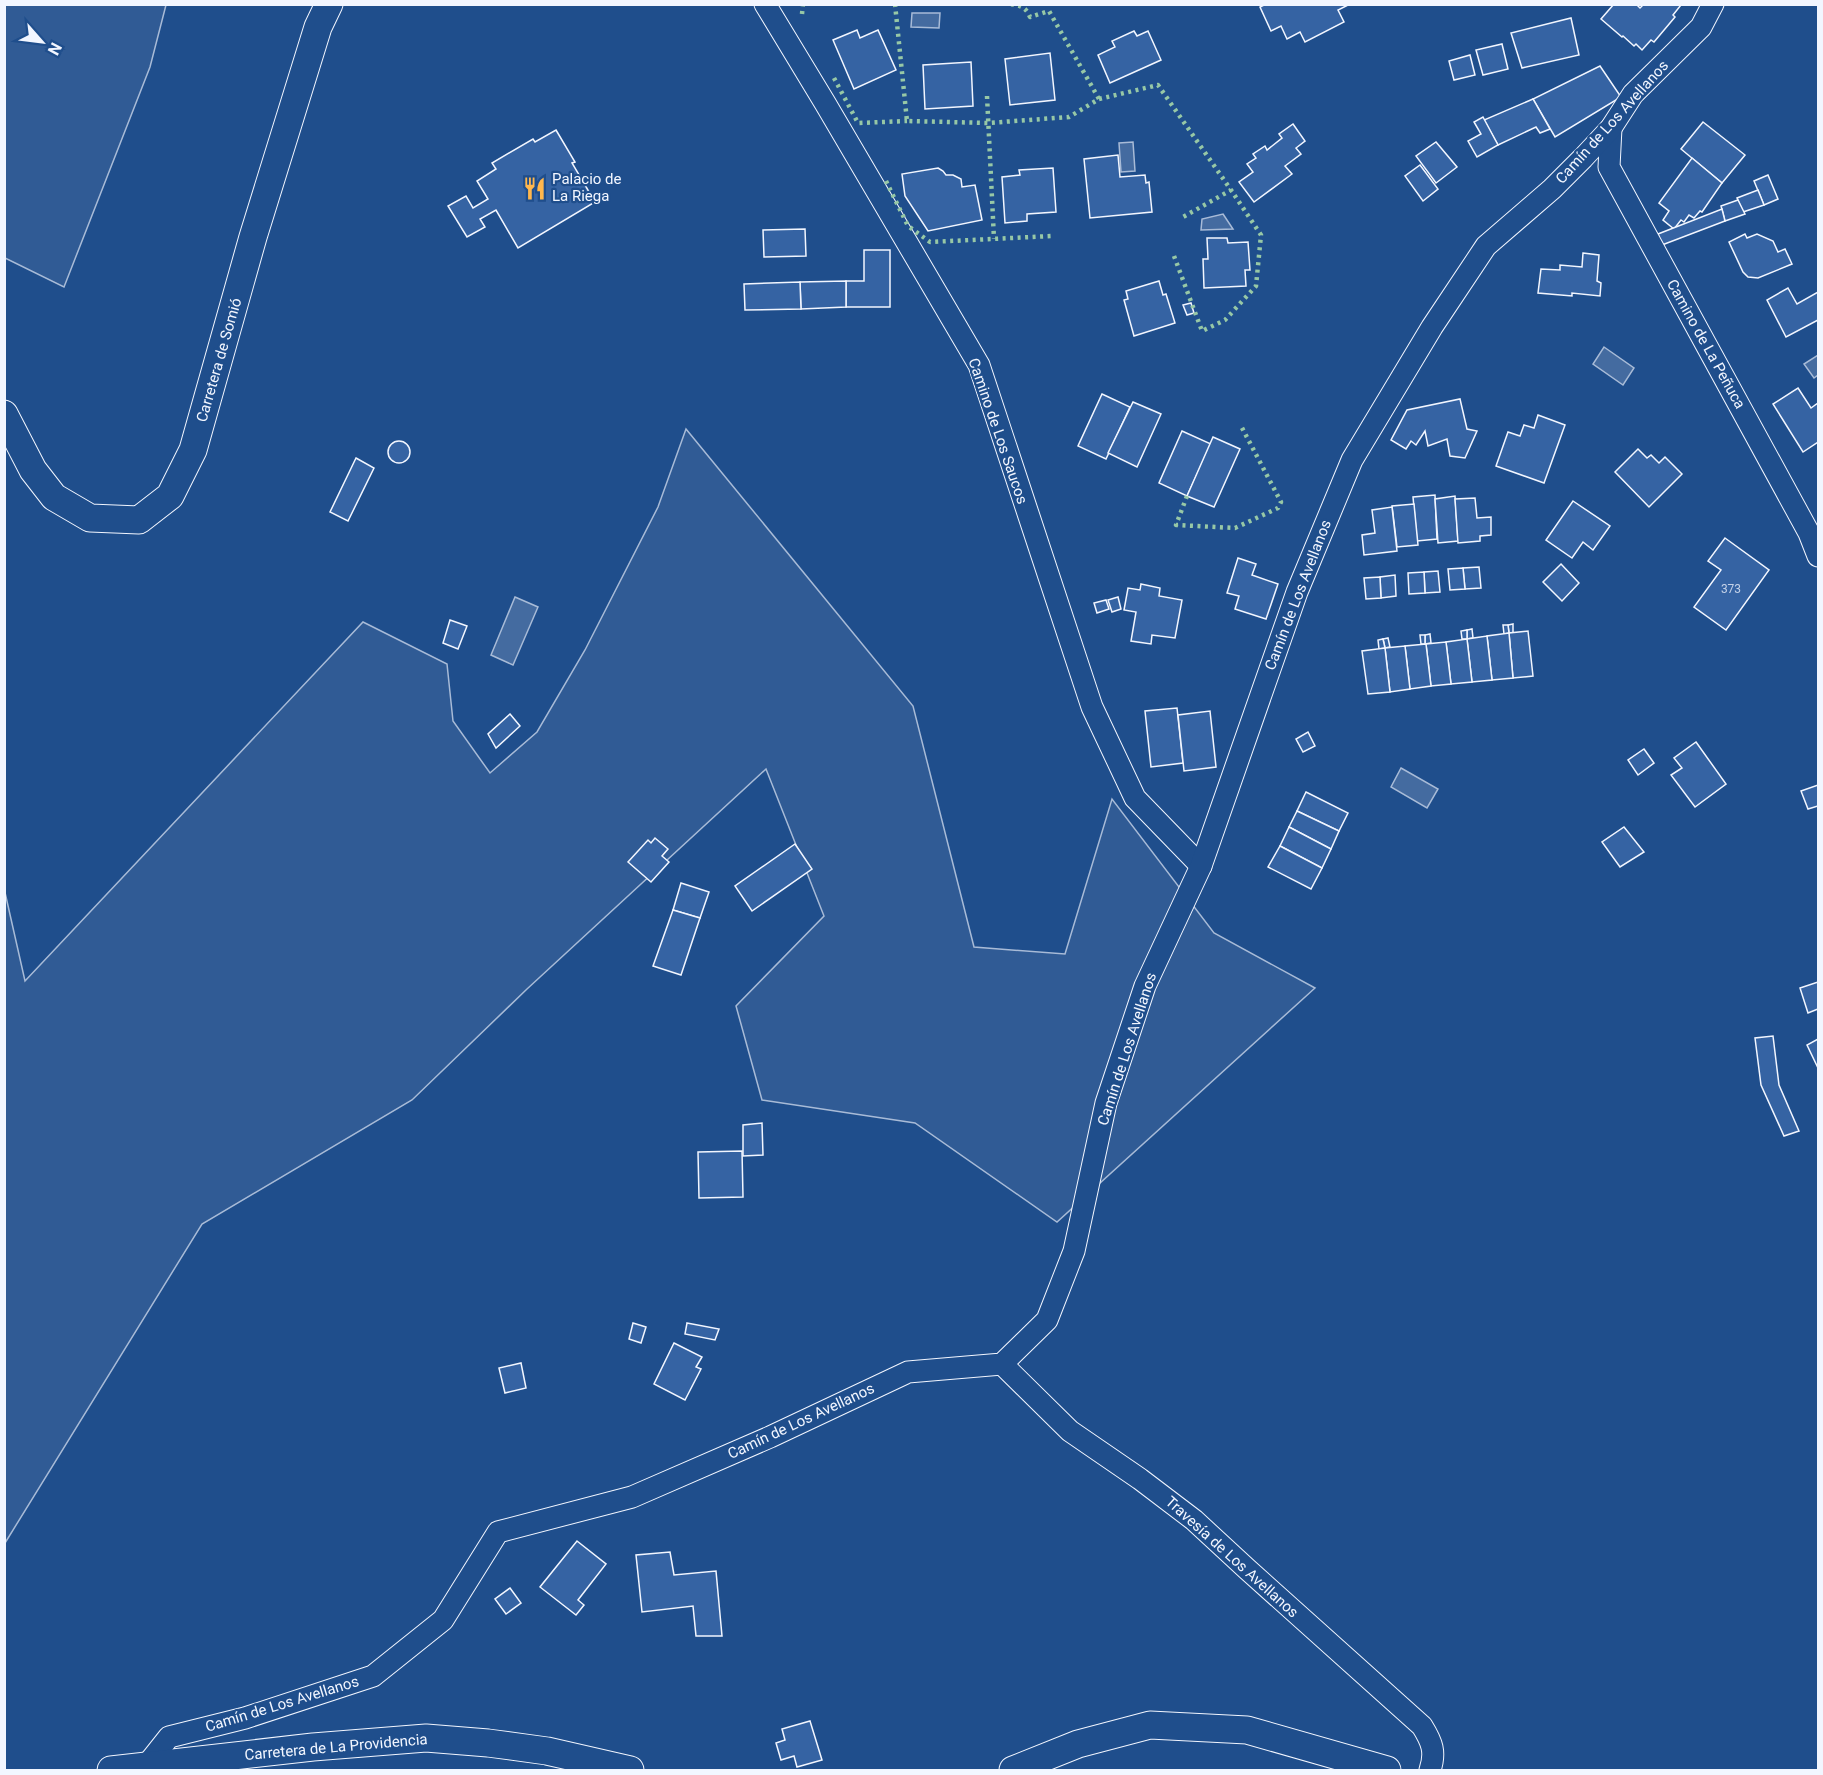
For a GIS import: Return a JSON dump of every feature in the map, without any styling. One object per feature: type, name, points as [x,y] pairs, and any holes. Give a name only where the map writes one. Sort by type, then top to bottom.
[{"type":"street","name":"Carretera de Somió","points":[[4,414],[33,470],[54,496],[90,518],[139,520],[170,495],[193,450],[253,237],[318,27],[329,4]]},
{"type":"street","name":"Camino de Los Saucos","points":[[765,4],[979,365],[1092,707],[1134,798],[1200,866]]},
{"type":"street","name":"Camín de Los Avellanos","points":[[146,1766],[169,1737],[245,1718],[373,1676],[443,1620],[498,1532],[632,1497],[770,1437],[908,1372],[1002,1364],[1047,1320],[1074,1251],[1106,1103],[1145,986],[1200,866],[1297,592],[1352,460],[1432,327],[1486,246],[1551,189],[1611,128],[1633,94],[1701,27],[1713,4]]},
{"type":"street","name":"Camino de La Peñuca","points":[[1611,128],[1609,167],[1809,533],[1818,556]]},
{"type":"street","name":"Travesía de Los Avellanos","points":[[1002,1364],[1070,1431],[1140,1479],[1194,1520],[1422,1726],[1431,1740],[1434,1758],[1430,1770]]},
{"type":"street","points":[[1013,1770],[1078,1744],[1150,1725],[1247,1730],[1387,1770]]},
{"type":"street","name":"Carretera de La Providencia","points":[[111,1770],[325,1746],[426,1738],[547,1751],[630,1770]]},
{"type":"shaded area","points":[[4,5],[166,5],[150,67],[64,287],[5,258]]},
{"type":"shaded area","points":[[912,13],[940,13],[939,28],[911,27]]},
{"type":"shaded area","points":[[1133,142],[1135,171],[1121,172],[1119,143]]},
{"type":"shaded area","points":[[1223,214],[1233,229],[1201,230],[1202,219]]},
{"type":"shaded area","points":[[1604,347],[1634,368],[1623,385],[1593,364]]},
{"type":"shaded area","points":[[1818,355],[1818,375],[1814,378],[1804,364]]},
{"type":"shaded area","points":[[686,429],[913,706],[974,947],[1065,954],[1112,799],[1214,933],[1315,988],[1057,1222],[915,1123],[762,1100],[736,1006],[824,916],[766,769],[527,989],[412,1100],[202,1224],[5,1543],[4,888],[25,981],[363,622],[447,664],[453,721],[490,773],[537,732],[585,650],[658,507]]},
{"type":"shaded area","points":[[515,597],[538,607],[513,665],[491,655]]},
{"type":"shaded area","points":[[1401,768],[1438,789],[1427,808],[1391,787]]},
{"type":"building","points":[[1266,4],[1350,4],[1338,10],[1344,22],[1305,42],[1300,32],[1287,39],[1281,26],[1271,31],[1260,7]]},
{"type":"building","points":[[1614,4],[1636,4],[1640,8],[1644,4],[1681,5],[1673,15],[1675,17],[1654,42],[1651,40],[1642,50],[1601,19]]},
{"type":"building","points":[[1571,18],[1579,55],[1522,68],[1511,33]]},
{"type":"building","points":[[857,30],[860,38],[878,30],[896,70],[854,89],[833,40]]},
{"type":"building","points":[[1134,31],[1137,36],[1148,31],[1161,60],[1110,83],[1098,55],[1115,47],[1112,41]]},
{"type":"building","points":[[1502,44],[1508,69],[1483,75],[1476,50]]},
{"type":"building","points":[[1050,53],[1055,100],[1010,105],[1005,59]]},
{"type":"building","points":[[1470,55],[1475,75],[1454,80],[1449,61]]},
{"type":"building","points":[[971,62],[973,106],[925,109],[923,65]]},
{"type":"building","points":[[1600,66],[1621,97],[1555,137],[1533,99]]},
{"type":"building","points":[[1533,99],[1550,129],[1540,133],[1536,127],[1498,145],[1484,120]]},
{"type":"building","points":[[1483,117],[1498,145],[1477,157],[1468,141],[1481,134],[1474,122]]},
{"type":"building","points":[[1703,122],[1745,155],[1722,183],[1681,149]]},
{"type":"building","points":[[1293,124],[1305,141],[1296,148],[1301,154],[1285,166],[1292,174],[1254,202],[1239,182],[1253,172],[1247,164],[1256,158],[1253,154],[1265,146],[1267,150],[1282,138],[1279,134]]},
{"type":"building","name":"Palacio de La Riega","points":[[556,130],[595,202],[518,248],[496,210],[480,219],[485,227],[467,237],[448,206],[466,196],[473,208],[488,199],[477,181],[496,169],[492,163],[533,139],[535,142]]},
{"type":"building","points":[[1436,142],[1457,167],[1436,183],[1416,156]]},
{"type":"building","points":[[1118,155],[1120,177],[1145,175],[1146,183],[1149,182],[1152,212],[1090,218],[1084,159]]},
{"type":"building","points":[[1692,158],[1722,183],[1702,212],[1700,211],[1694,218],[1689,215],[1684,222],[1681,220],[1674,229],[1663,220],[1669,211],[1659,203]]},
{"type":"building","points":[[1420,165],[1438,189],[1423,201],[1405,176]]},
{"type":"building","points":[[938,168],[946,175],[953,175],[961,179],[962,187],[975,185],[982,220],[928,231],[905,196],[902,174]]},
{"type":"building","points":[[1053,168],[1056,212],[1027,214],[1027,221],[1005,223],[1002,177],[1020,175],[1019,170]]},
{"type":"building","points":[[1768,175],[1778,199],[1764,205],[1754,181]]},
{"type":"building","points":[[1758,190],[1764,205],[1743,212],[1737,198]]},
{"type":"building","points":[[1738,200],[1745,214],[1725,221],[1721,206]]},
{"type":"building","points":[[1722,209],[1725,221],[1662,245],[1658,234]]},
{"type":"building","points":[[805,229],[806,256],[764,257],[763,230]]},
{"type":"building","points":[[1745,234],[1747,238],[1757,234],[1773,241],[1778,252],[1785,249],[1792,264],[1758,278],[1748,277],[1743,272],[1729,242]]},
{"type":"building","points":[[1207,238],[1227,238],[1228,243],[1248,242],[1250,270],[1245,270],[1246,286],[1204,288],[1203,259],[1208,259]]},
{"type":"building","points":[[864,250],[890,250],[890,307],[846,307],[846,281],[864,281]]},
{"type":"building","points":[[1583,253],[1599,255],[1597,281],[1601,283],[1600,296],[1538,293],[1541,269],[1560,270],[1560,265],[1582,267]]},
{"type":"building","points":[[846,281],[846,307],[801,309],[800,282]]},
{"type":"building","points":[[1159,281],[1163,295],[1166,294],[1175,323],[1134,336],[1124,300],[1128,299],[1126,291]]},
{"type":"building","points":[[800,282],[801,309],[745,310],[744,284]]},
{"type":"building","points":[[1788,288],[1797,304],[1818,292],[1818,320],[1786,337],[1767,300]]},
{"type":"building","points":[[1191,303],[1194,313],[1187,315],[1183,305]]},
{"type":"building","points":[[1798,388],[1811,408],[1818,403],[1818,442],[1803,452],[1773,404]]},
{"type":"building","points":[[1102,394],[1130,407],[1106,459],[1078,446]]},
{"type":"building","points":[[1460,399],[1467,429],[1477,431],[1465,458],[1450,456],[1447,439],[1428,446],[1425,431],[1416,445],[1411,441],[1406,449],[1391,440],[1407,410]]},
{"type":"building","points":[[1133,402],[1161,414],[1137,467],[1108,453]]},
{"type":"building","points":[[1538,415],[1565,425],[1544,483],[1496,466],[1508,432],[1520,436],[1524,425],[1534,428]]},
{"type":"building","points":[[1182,431],[1211,444],[1187,496],[1159,483]]},
{"type":"building","points":[[1213,437],[1240,449],[1214,507],[1187,496]]},
{"type":"building","points":[[399,441],[409,448],[410,452],[403,462],[399,463],[389,456],[388,452],[395,442]]},
{"type":"building","points":[[1638,449],[1647,458],[1651,455],[1659,463],[1665,457],[1682,474],[1649,507],[1615,472]]},
{"type":"building","points":[[356,458],[374,468],[348,521],[330,512]]},
{"type":"building","points":[[1435,495],[1437,539],[1417,541],[1413,497]]},
{"type":"building","points":[[1455,496],[1458,541],[1438,543],[1435,499]]},
{"type":"building","points":[[1475,498],[1477,518],[1491,517],[1491,535],[1480,536],[1480,541],[1458,543],[1455,499]]},
{"type":"building","points":[[1573,501],[1610,526],[1593,550],[1583,542],[1572,558],[1546,540]]},
{"type":"building","points":[[1414,504],[1418,545],[1397,547],[1392,506]]},
{"type":"building","points":[[1392,507],[1397,551],[1364,555],[1362,535],[1375,533],[1372,510]]},
{"type":"building","points":[[1725,538],[1769,570],[1726,630],[1694,607],[1721,570],[1708,561]]},
{"type":"building","points":[[1238,558],[1256,564],[1252,575],[1278,584],[1266,619],[1235,609],[1239,596],[1227,593]]},
{"type":"building","points":[[1561,564],[1579,583],[1562,601],[1543,582]]},
{"type":"building","points":[[1479,567],[1481,588],[1465,589],[1463,568]]},
{"type":"building","points":[[1463,568],[1465,589],[1450,590],[1448,569]]},
{"type":"building","points":[[1438,571],[1440,592],[1425,593],[1424,572]]},
{"type":"building","points":[[1424,572],[1425,593],[1409,594],[1408,573]]},
{"type":"building","points":[[1395,575],[1396,596],[1381,598],[1380,577]]},
{"type":"building","points":[[1380,577],[1381,598],[1366,599],[1364,578]]},
{"type":"building","points":[[1141,584],[1160,588],[1159,596],[1182,600],[1175,638],[1152,635],[1151,644],[1131,641],[1136,612],[1124,610],[1128,588],[1140,590]]},
{"type":"building","points":[[1118,597],[1121,609],[1112,612],[1108,600]]},
{"type":"building","points":[[1106,600],[1109,609],[1097,613],[1094,603]]},
{"type":"building","points":[[450,620],[467,626],[458,649],[443,643]]},
{"type":"building","points":[[1513,624],[1513,633],[1509,633],[1508,625]]},
{"type":"building","points":[[1503,625],[1508,625],[1509,633],[1504,634]]},
{"type":"building","points":[[1472,629],[1473,638],[1467,639],[1467,630]]},
{"type":"building","points":[[1467,630],[1467,639],[1462,639],[1461,631]]},
{"type":"building","points":[[1528,631],[1533,676],[1513,678],[1509,633]]},
{"type":"building","points":[[1509,633],[1513,678],[1492,680],[1487,636]]},
{"type":"building","points":[[1430,634],[1431,643],[1425,644],[1425,635]]},
{"type":"building","points":[[1420,635],[1425,635],[1425,644],[1421,644]]},
{"type":"building","points":[[1487,636],[1492,680],[1472,682],[1467,639]]},
{"type":"building","points":[[1388,638],[1390,647],[1385,648],[1383,639]]},
{"type":"building","points":[[1383,639],[1385,648],[1379,649],[1378,640]]},
{"type":"building","points":[[1467,639],[1472,682],[1451,684],[1446,642]]},
{"type":"building","points":[[1446,642],[1451,684],[1431,686],[1426,644]]},
{"type":"building","points":[[1426,644],[1431,686],[1410,689],[1405,646]]},
{"type":"building","points":[[1405,646],[1410,689],[1390,692],[1385,648]]},
{"type":"building","points":[[1385,648],[1390,692],[1368,694],[1362,651]]},
{"type":"building","points":[[1177,708],[1183,763],[1151,767],[1145,711]]},
{"type":"building","points":[[1210,711],[1216,767],[1184,771],[1178,715]]},
{"type":"building","points":[[510,714],[520,726],[496,748],[488,734]]},
{"type":"building","points":[[1308,732],[1315,746],[1303,752],[1296,739]]},
{"type":"building","points":[[1696,742],[1726,784],[1695,807],[1671,775],[1682,768],[1674,758]]},
{"type":"building","points":[[1644,749],[1654,763],[1638,775],[1628,760]]},
{"type":"building","points":[[1818,785],[1818,806],[1808,809],[1801,791]]},
{"type":"building","points":[[1306,792],[1348,813],[1339,831],[1297,811]]},
{"type":"building","points":[[1297,811],[1339,831],[1331,849],[1289,827]]},
{"type":"building","points":[[1289,827],[1331,849],[1322,868],[1280,846]]},
{"type":"building","points":[[1624,827],[1644,852],[1620,867],[1602,842]]},
{"type":"building","points":[[655,838],[668,849],[662,856],[669,862],[651,882],[628,862],[648,840],[651,843]]},
{"type":"building","points":[[795,844],[812,869],[752,911],[735,886]]},
{"type":"building","points":[[1280,846],[1322,868],[1311,889],[1268,867]]},
{"type":"building","points":[[681,883],[709,892],[700,918],[673,910]]},
{"type":"building","points":[[673,910],[700,918],[681,975],[653,966]]},
{"type":"building","points":[[1818,982],[1818,1009],[1808,1013],[1800,988]]},
{"type":"building","points":[[1773,1036],[1779,1085],[1799,1131],[1784,1136],[1761,1085],[1755,1038]]},
{"type":"building","points":[[1818,1039],[1818,1068],[1807,1045]]},
{"type":"building","points":[[762,1123],[763,1155],[743,1156],[743,1125]]},
{"type":"building","points":[[742,1151],[743,1197],[699,1198],[698,1152]]},
{"type":"building","points":[[633,1323],[646,1327],[641,1343],[629,1339]]},
{"type":"building","points":[[687,1323],[719,1329],[715,1340],[685,1334]]},
{"type":"building","points":[[674,1343],[702,1357],[696,1367],[701,1369],[685,1400],[654,1384]]},
{"type":"building","points":[[521,1363],[526,1388],[505,1393],[499,1368]]},
{"type":"building","points":[[577,1541],[606,1564],[578,1600],[584,1605],[576,1615],[540,1587]]},
{"type":"building","points":[[670,1552],[674,1575],[716,1571],[722,1636],[696,1636],[693,1606],[642,1612],[636,1555]]},
{"type":"building","points":[[510,1588],[521,1603],[506,1614],[495,1599]]},
{"type":"building","points":[[810,1721],[822,1760],[797,1767],[794,1756],[781,1760],[776,1743],[785,1740],[782,1729]]},
{"type":"hedge","points":[[802,14],[803,4]]},
{"type":"hedge","points":[[895,4],[907,121],[988,123],[1069,117],[1099,99],[1049,11],[1030,17],[1022,7],[1009,4]]},
{"type":"hedge","points":[[834,78],[858,123],[907,121]]},
{"type":"hedge","points":[[1099,99],[1158,85],[1231,190],[1183,217]]},
{"type":"hedge","points":[[987,96],[994,239]]},
{"type":"hedge","points":[[886,181],[908,226],[930,242],[1052,236]]},
{"type":"hedge","points":[[1174,256],[1202,331],[1225,320],[1256,286],[1261,235],[1231,190]]},
{"type":"hedge","points":[[1187,496],[1176,525],[1235,528],[1278,508],[1281,502],[1240,424]]},
{"type":"place","name":"Palacio de La Riega","points":[[534,188]]}]
